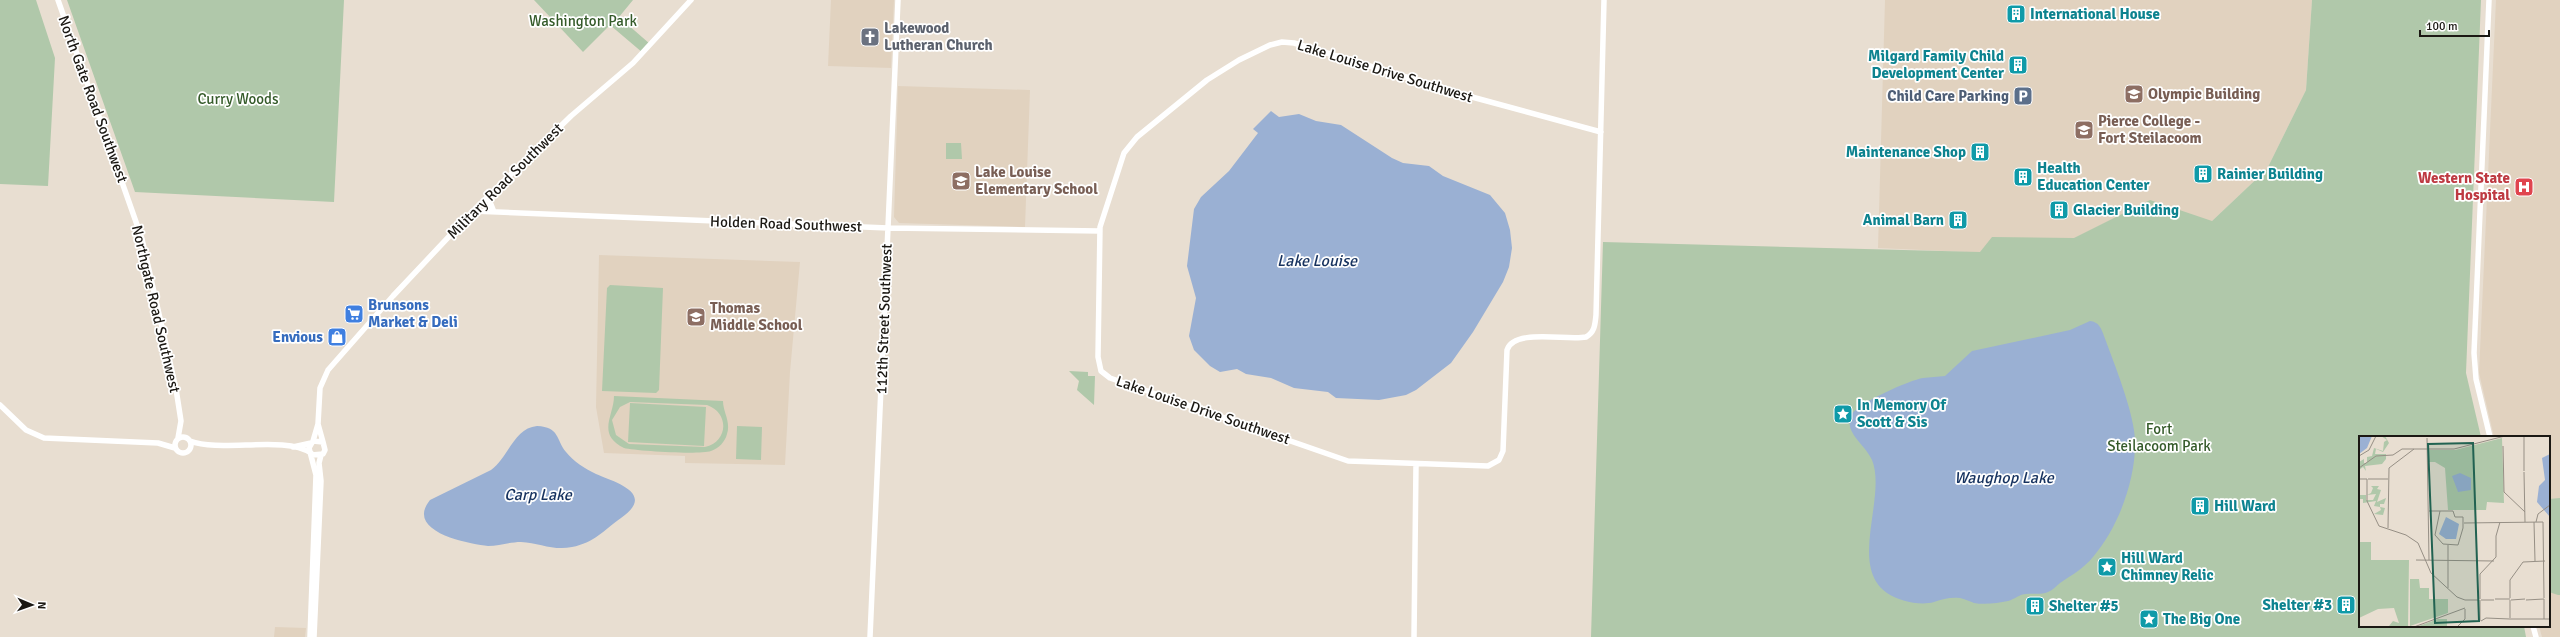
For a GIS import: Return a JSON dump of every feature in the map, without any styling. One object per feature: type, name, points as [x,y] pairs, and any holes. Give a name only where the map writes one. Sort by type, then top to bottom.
[{"type":"street","name":"North Gate Road Southwest","points":[[58,0],[129,198]]},
{"type":"street","name":"Military Road Southwest","points":[[318,424],[320,388],[328,370],[392,296],[473,211],[571,116],[628,68],[691,0]]},
{"type":"street","name":"112th Street Southwest","points":[[870,637],[898,0]]},
{"type":"street","points":[[1601,132],[1604,0]]},
{"type":"street","points":[[2489,0],[2474,353],[2476,379],[2490,436]]},
{"type":"street","name":"Lake Louise Drive Southwest","points":[[1278,42],[1294,43],[1472,97],[1601,132],[1594,328],[1589,336],[1581,338],[1537,337],[1516,339],[1509,345],[1507,350],[1503,452],[1501,459],[1488,466],[1416,465],[1348,461],[1106,376],[1101,371],[1098,362],[1100,231],[1120,159],[1133,141],[1204,82],[1239,60],[1278,42]]},
{"type":"street","points":[[488,197],[494,212]]},
{"type":"street","name":"Northgate Road Southwest","points":[[129,198],[149,268],[180,421],[189,440]]},
{"type":"street","name":"Holden Road Southwest","points":[[473,211],[888,228],[1100,231]]},
{"type":"street","points":[[0,405],[26,430],[44,438],[158,443],[175,448],[182,453],[190,449],[208,445]]},
{"type":"street","name":"Northgate Road Southwest","points":[[175,448],[180,421]]},
{"type":"street","points":[[310,637],[316,475],[312,454],[312,442],[318,424]]},
{"type":"street","points":[[314,637],[321,481],[319,464],[321,455],[325,450],[318,424]]},
{"type":"street","points":[[158,443],[177,439],[189,440],[208,445],[294,447],[312,442],[323,442]]},
{"type":"street","points":[[189,440],[190,449]]},
{"type":"street","points":[[294,447],[312,454],[321,455]]},
{"type":"street","points":[[1414,637],[1416,465]]},
{"type":"street","points":[[2533,627],[2536,637]]},
{"type":"shaded area","points":[[831,0],[894,0],[891,68],[828,66]]},
{"type":"shaded area","name":"Pierce College - Fort Steilacoom","points":[[1885,0],[2312,0],[2306,90],[2267,169],[2212,221],[2057,256],[1878,248]]},
{"type":"shaded area","name":"Western State Hospital","points":[[2496,0],[2560,0],[2560,637],[2542,637],[2539,627],[2550,627],[2550,436],[2494,436],[2479,373]]},
{"type":"shaded area","name":"Lake Louise Elementary School","points":[[898,86],[1030,90],[1025,227],[899,223],[894,217]]},
{"type":"shaded area","name":"Thomas Middle School","points":[[599,255],[800,262],[790,372],[785,465],[685,463],[685,456],[604,453],[596,407]]},
{"type":"shaded area","points":[[275,627],[306,628],[305,637],[274,637]]},
{"type":"green space","points":[[0,0],[36,0],[55,58],[48,186],[0,184]]},
{"type":"green space","name":"Curry Woods","points":[[67,0],[344,0],[334,202],[135,192]]},
{"type":"green space","name":"Washington Park","points":[[534,0],[633,0],[619,17],[650,44],[643,53],[610,25],[583,52]]},
{"type":"green space","name":"Fort Steilacoom Park","points":[[2312,0],[2481,0],[2466,373],[2481,436],[2359,436],[2359,627],[2524,627],[2526,637],[1591,637],[1603,242],[1980,252],[1992,237],[2074,238],[2150,200],[2212,221],[2267,169],[2306,90]]},
{"type":"green space","points":[[946,143],[961,143],[962,159],[946,159]]},
{"type":"green space","points":[[610,285],[663,288],[659,390],[656,393],[602,391],[607,288]]},
{"type":"green space","points":[[1069,371],[1088,372],[1088,376],[1095,376],[1094,405],[1077,390],[1079,381]]},
{"type":"green space","points":[[614,396],[723,401],[728,425],[727,434],[725,440],[717,448],[704,452],[668,452],[624,448],[616,443],[611,437],[609,431],[608,424]],"holes":[[[630,402],[707,405],[720,414],[723,420],[723,427],[722,434],[718,439],[713,444],[705,447],[629,444],[616,435],[612,420],[620,407]]]},
{"type":"green space","points":[[630,403],[706,407],[704,446],[628,442]]},
{"type":"green space","points":[[737,426],[762,427],[761,460],[736,459]]},
{"type":"green space","points":[[2560,498],[2560,595],[2550,592],[2550,499]]},
{"type":"water","name":"Lake Louise","points":[[1271,111],[1279,117],[1299,114],[1316,121],[1341,125],[1392,158],[1403,163],[1429,166],[1443,176],[1490,195],[1505,213],[1510,230],[1512,248],[1509,267],[1503,282],[1473,332],[1451,363],[1416,390],[1406,395],[1379,400],[1336,398],[1328,392],[1294,388],[1271,378],[1246,374],[1237,369],[1220,372],[1210,366],[1194,350],[1189,336],[1196,298],[1187,266],[1194,209],[1201,197],[1229,171],[1258,133],[1253,129]]},
{"type":"water","name":"Waughop Lake","points":[[2090,321],[2098,324],[2101,328],[2113,360],[2132,417],[2135,441],[2135,456],[2129,487],[2124,503],[2118,518],[2102,545],[2082,568],[2045,593],[2024,594],[2008,601],[1983,604],[1974,603],[1960,598],[1947,598],[1928,603],[1916,603],[1903,600],[1887,593],[1876,581],[1870,566],[1870,530],[1875,493],[1875,475],[1872,460],[1869,454],[1852,433],[1850,421],[1852,414],[1856,409],[1874,398],[1907,383],[1923,378],[1945,376],[1972,351],[2070,330]]},
{"type":"water","name":"Carp Lake","points":[[537,426],[550,429],[554,432],[572,459],[596,474],[629,490],[634,495],[635,502],[631,509],[593,539],[580,545],[565,548],[521,542],[492,546],[479,545],[454,539],[432,528],[425,520],[424,511],[430,500],[491,470],[497,465],[522,432]]},
{"type":"place","name":"International House","points":[[2016,14]]},
{"type":"place","name":"Lakewood Lutheran Church","points":[[870,37]]},
{"type":"place","name":"Milgard Family Child Development Center","points":[[2018,65]]},
{"type":"place","name":"Olympic Building","points":[[2134,94]]},
{"type":"place","name":"Child Care Parking","points":[[2023,96]]},
{"type":"place","name":"Pierce College - Fort Steilacoom","points":[[2084,130]]},
{"type":"place","name":"Maintenance Shop","points":[[1980,152]]},
{"type":"place","name":"Rainier Building","points":[[2203,174]]},
{"type":"place","name":"Health Education Center","points":[[2023,177]]},
{"type":"place","name":"Lake Louise Elementary School","points":[[961,181]]},
{"type":"place","name":"Western State Hospital","points":[[2524,187]]},
{"type":"place","name":"Glacier Building","points":[[2059,210]]},
{"type":"place","name":"Animal Barn","points":[[1958,220]]},
{"type":"place","name":"Brunsons Market & Deli","points":[[354,314]]},
{"type":"place","name":"Thomas Middle School","points":[[696,317]]},
{"type":"place","name":"Envious","points":[[337,337]]},
{"type":"place","name":"In Memory Of Scott & Sis","points":[[1843,414]]},
{"type":"place","name":"Hill Ward","points":[[2200,506]]},
{"type":"place","name":"Hill Ward Chimney Relic","points":[[2107,567]]},
{"type":"place","name":"Shelter #3","points":[[2346,605]]},
{"type":"place","name":"Shelter #5","points":[[2035,606]]},
{"type":"place","name":"The Big One","points":[[2149,619]]}]
